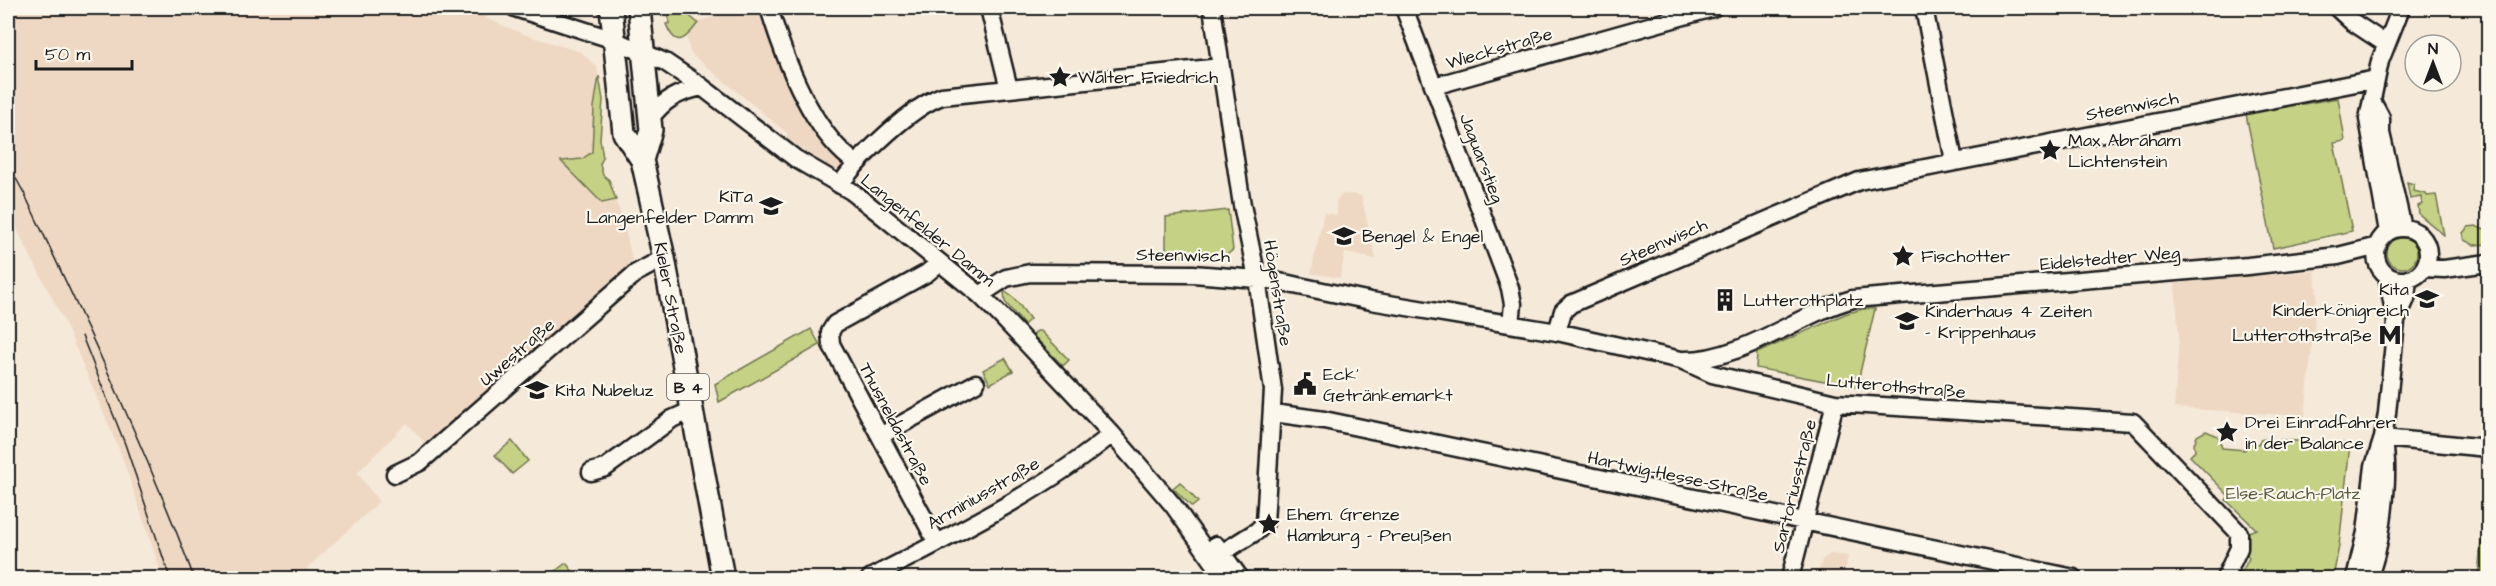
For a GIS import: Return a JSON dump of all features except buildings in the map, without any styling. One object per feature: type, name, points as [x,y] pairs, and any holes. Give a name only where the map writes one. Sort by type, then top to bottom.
[{"type":"main road","name":"Kieler Straße","points":[[611,8],[624,133],[642,160],[664,258],[723,579]]},
{"type":"main road","name":"Kieler Straße","points":[[639,8],[651,130],[642,160]]},
{"type":"street","name":"Langenfelder Damm","points":[[515,8],[614,40],[665,62],[702,87],[796,159],[840,185],[879,213],[980,295],[1112,434],[1217,556],[1240,579]]},
{"type":"street","points":[[769,8],[803,98],[841,152],[856,163]]},
{"type":"street","points":[[989,8],[1009,89]]},
{"type":"street","name":"Högenstraße","points":[[1212,8],[1242,205],[1257,278],[1273,390],[1265,523],[1257,531],[1217,556]]},
{"type":"street","name":"Jaguarstieg","points":[[1404,8],[1510,288],[1513,303],[1511,324]]},
{"type":"street","name":"Wieckstraße","points":[[1434,86],[1713,8]]},
{"type":"street","points":[[1924,8],[1954,161]]},
{"type":"street","points":[[2337,8],[2350,21],[2386,44]]},
{"type":"street","points":[[2396,322],[2387,275],[2386,241],[2368,119],[2386,44],[2401,8]]},
{"type":"street","points":[[840,185],[856,163],[918,109],[937,98],[1221,67]]},
{"type":"street","name":"Steenwisch","points":[[980,295],[1006,278],[1030,273],[1185,274],[1257,278],[1393,305],[1557,332],[1563,311],[1571,303],[1722,237],[1859,181],[2376,78]]},
{"type":"street","points":[[650,119],[667,99],[683,91],[702,87]]},
{"type":"street","points":[[2386,241],[2416,232],[2425,242],[2427,249],[2427,262],[2424,268],[2408,279],[2387,275]]},
{"type":"street","name":"Eidelstedter Weg","points":[[1681,360],[1719,356],[1832,305],[1853,299],[2248,266],[2338,256],[2386,241]]},
{"type":"street","points":[[2427,249],[2446,256],[2483,263]]},
{"type":"street","name":"Uwestraße","points":[[394,474],[420,462],[636,273],[664,258]]},
{"type":"street","name":"Thusneldastraße","points":[[938,543],[831,344],[830,332],[835,324],[927,273],[939,263]]},
{"type":"street","points":[[2424,268],[2483,263]]},
{"type":"street","points":[[2355,579],[2366,532],[2374,466],[2383,438],[2396,322],[2406,299],[2408,279]]},
{"type":"street","name":"Lutterothstraße","points":[[1557,332],[1681,360],[1712,374],[1835,404],[2133,422],[2240,532],[2240,548],[2225,579]]},
{"type":"street","points":[[880,436],[976,383]]},
{"type":"street","name":"Sartoriusstraße","points":[[1790,579],[1835,404]]},
{"type":"street","points":[[591,472],[605,468],[672,419],[692,410]]},
{"type":"street","name":"Hartwig-Hesse-Straße","points":[[1273,413],[1315,418],[2074,579]]},
{"type":"street","name":"Arminiusstraße","points":[[870,579],[1021,495],[1092,450],[1112,434]]},
{"type":"street","points":[[2383,438],[2488,448]]},
{"type":"street","points":[[2368,579],[2377,549],[2387,467],[2383,438]]},
{"type":"street","name":"Langenfelder Damm","points":[[1217,556],[1225,579]]},
{"type":"shaded area","points":[[8,8],[480,8],[488,10],[486,18],[523,34],[581,52],[597,67],[603,100],[600,139],[603,158],[600,164],[623,219],[633,264],[429,447],[407,423],[357,473],[379,502],[307,568],[315,578],[163,578],[121,454],[65,323],[8,212]]},
{"type":"shaded area","points":[[737,8],[758,8],[779,66],[798,106],[844,163],[841,169],[836,171],[787,139],[787,133],[690,53],[687,38],[699,22]]},
{"type":"shaded area","name":"Bengel & Engel","points":[[1342,194],[1361,195],[1376,259],[1345,253],[1340,278],[1311,273],[1324,213],[1337,215],[1336,200]]},
{"type":"shaded area","points":[[2315,271],[2317,297],[2305,416],[2174,408],[2179,337],[2175,283]]},
{"type":"shaded area","points":[[1830,554],[1848,556],[1844,578],[1817,578],[1822,560]]},
{"type":"green space","points":[[662,8],[680,8],[698,23],[689,34],[677,39],[666,24],[670,23],[666,10],[663,11]]},
{"type":"green space","points":[[599,76],[603,100],[600,139],[603,158],[600,164],[616,200],[602,203],[561,161],[582,159],[592,152],[594,107]]},
{"type":"green space","points":[[2338,98],[2345,141],[2334,143],[2352,231],[2273,248],[2246,114]]},
{"type":"green space","points":[[2407,182],[2414,184],[2413,191],[2427,196],[2436,195],[2444,235],[2419,214],[2418,206],[2422,204],[2421,197],[2410,199]]},
{"type":"green space","points":[[1228,210],[1233,250],[1223,258],[1166,256],[1166,217]]},
{"type":"green space","points":[[2488,223],[2488,244],[2474,245],[2464,240],[2463,233],[2468,227],[2476,226],[2484,230]]},
{"type":"green space","points":[[2402,238],[2413,242],[2417,253],[2413,264],[2402,268],[2391,264],[2387,253],[2391,242]]},
{"type":"green space","points":[[1004,291],[1014,298],[1030,319],[1024,325],[1005,302]]},
{"type":"green space","points":[[1863,309],[1875,309],[1859,377],[1866,389],[1756,368],[1757,353],[1845,314]]},
{"type":"green space","points":[[811,329],[820,345],[719,402],[715,384]]},
{"type":"green space","points":[[1041,331],[1069,360],[1063,366],[1033,335]]},
{"type":"green space","points":[[1005,358],[1013,371],[990,384],[983,370]]},
{"type":"green space","name":"Else-Rauch-Platz","points":[[2206,431],[2218,436],[2222,448],[2245,450],[2246,443],[2258,444],[2261,439],[2350,444],[2339,546],[2333,578],[2239,578],[2249,558],[2244,549],[2246,533],[2256,529],[2226,500],[2229,496],[2190,456],[2195,451],[2194,444],[2197,436]]},
{"type":"green space","points":[[512,441],[528,461],[512,474],[495,455]]},
{"type":"green space","points":[[1180,482],[1198,502],[1192,507],[1173,488]]},
{"type":"green space","points":[[2488,537],[2488,578],[2478,578],[2481,540]]},
{"type":"green space","points":[[566,563],[578,578],[546,578]]},
{"type":"tram line","points":[[8,164],[24,193],[113,384],[194,578]]},
{"type":"tram line","points":[[82,336],[125,444],[170,578]]},
{"type":"place","name":"Walter Friedrich","points":[[1060,77]]},
{"type":"place","name":"Max Abraham Lichtenstein","points":[[2050,150]]},
{"type":"place","name":"KiTa Langenfelder Damm","points":[[771,206]]},
{"type":"place","name":"Bengel & Engel","points":[[1344,236]]},
{"type":"place","name":"Fischotter","points":[[1903,256]]},
{"type":"place","name":"Kita Kinderkönigreich","points":[[2427,299]]},
{"type":"place","name":"Lutterothplatz","points":[[1725,300]]},
{"type":"place","name":"Kinderhaus 4 Zeiten - Krippenhaus","points":[[1907,321]]},
{"type":"place","name":"Lutterothstraße","points":[[2390,335]]},
{"type":"place","name":"Eck' Getränkemarkt","points":[[1305,384]]},
{"type":"place","name":"Kita Nubeluz","points":[[537,390]]},
{"type":"place","name":"Drei Einradfahrer in der Balance","points":[[2227,432]]},
{"type":"place","name":"Ehem. Grenze Hamburg - Preußen","points":[[1269,524]]}]
